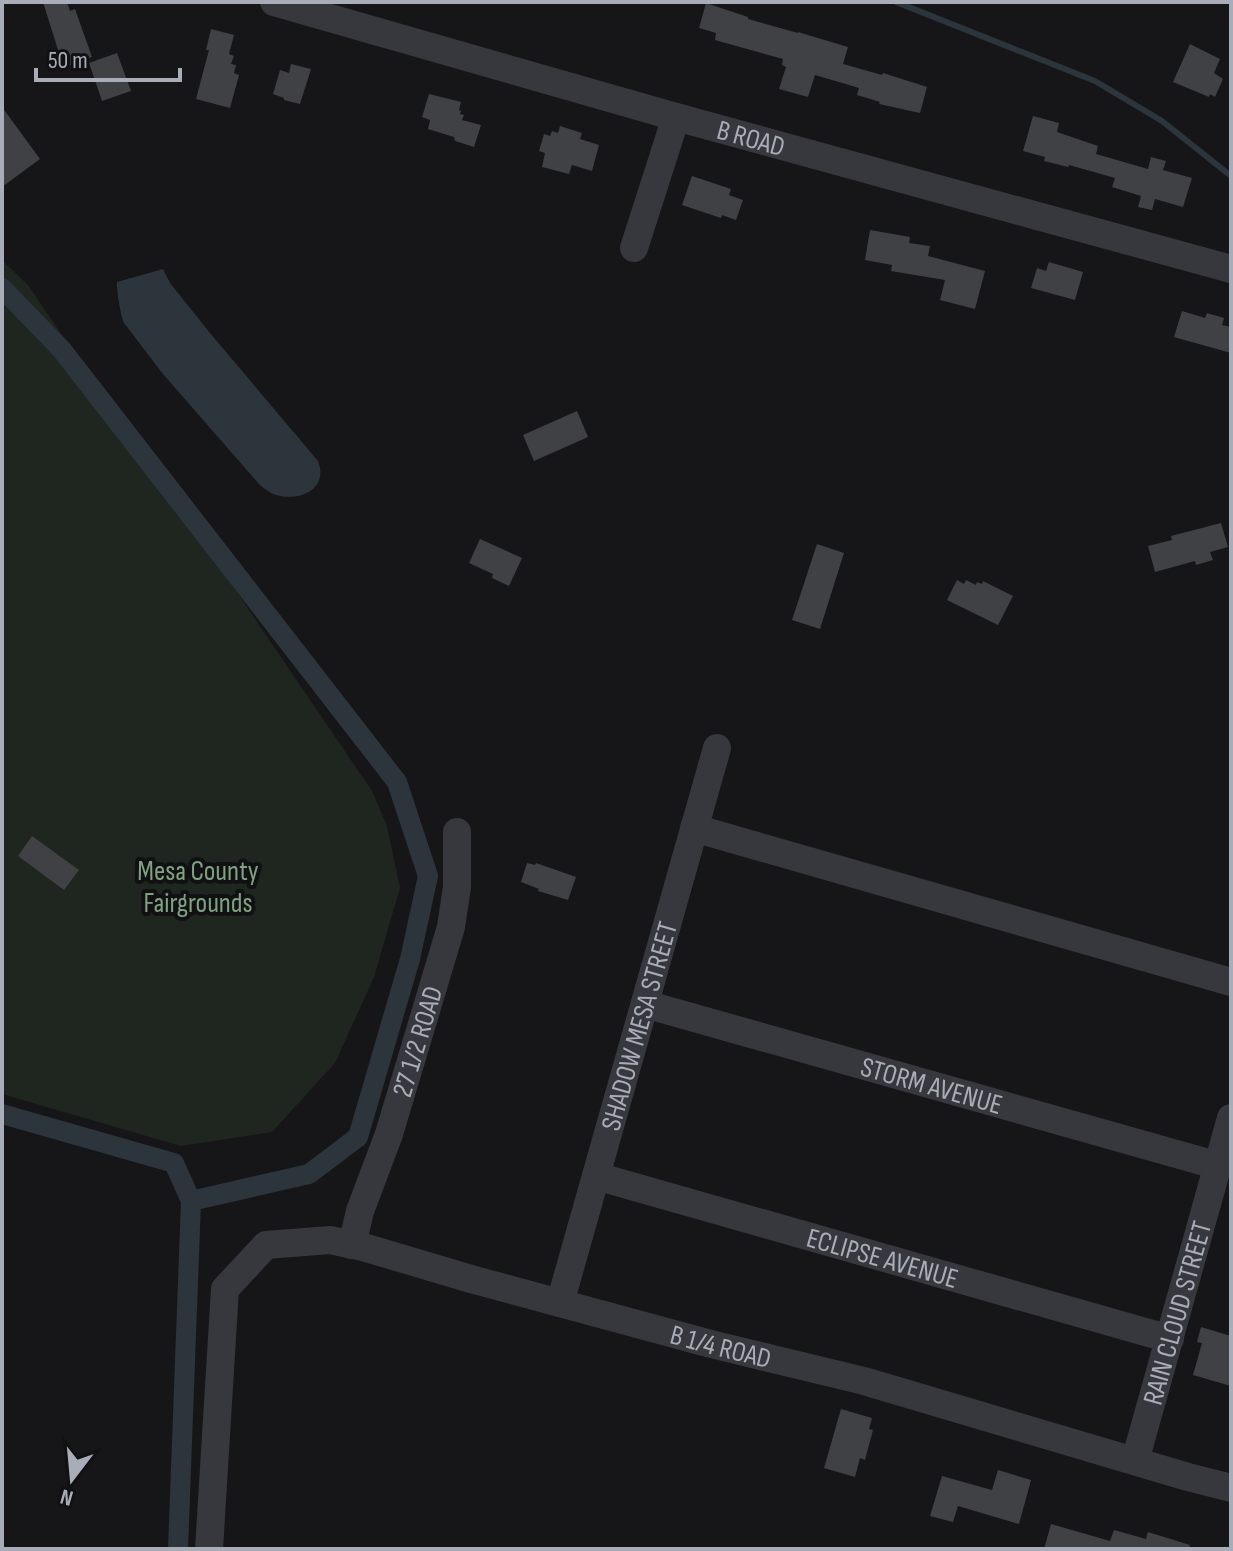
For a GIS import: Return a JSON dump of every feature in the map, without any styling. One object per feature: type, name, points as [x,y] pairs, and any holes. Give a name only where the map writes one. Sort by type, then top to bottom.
[{"type":"street","name":"B ROAD","points":[[274,2],[676,117],[1231,269]]},
{"type":"street","points":[[634,248],[676,117]]},
{"type":"street","name":"SHADOW MESA STREET","points":[[560,1303],[717,748]]},
{"type":"street","points":[[694,828],[1231,982]]},
{"type":"street","name":"27 1/2 ROAD","points":[[352,1245],[360,1211],[389,1134],[451,927],[457,887],[457,832]]},
{"type":"street","name":"STORM AVENUE","points":[[645,1004],[1219,1166]]},
{"type":"street","name":"RAIN CLOUD STREET","points":[[1135,1461],[1231,1118]]},
{"type":"street","name":"ECLIPSE AVENUE","points":[[596,1176],[1170,1339]]},
{"type":"street","name":"B 1/4 ROAD","points":[[209,1549],[225,1289],[266,1245],[330,1240],[711,1344],[864,1381],[1231,1488]]},
{"type":"green space","name":"Mesa County Fairgrounds","points":[[2,260],[28,285],[372,791],[387,826],[400,888],[374,977],[335,1063],[272,1132],[181,1146],[2,1094]]},
{"type":"shaded area","points":[[163,269],[170,283],[210,333],[318,461],[319,479],[310,491],[285,497],[260,485],[163,374],[124,323],[117,282]]},
{"type":"building","points":[[43,2],[67,2],[70,11],[75,9],[92,57],[68,66],[63,52],[60,54],[58,50]]},
{"type":"building","points":[[706,3],[748,19],[848,47],[843,64],[927,87],[920,113],[879,104],[857,95],[859,88],[815,75],[808,97],[779,89],[786,67],[782,65],[783,59],[715,40],[716,33],[699,28]]},
{"type":"building","points":[[211,29],[234,35],[229,54],[234,56],[231,64],[236,65],[234,73],[239,75],[230,108],[196,99],[209,50],[206,50]]},
{"type":"building","points":[[1190,44],[1220,59],[1214,73],[1223,79],[1215,97],[1173,82]]},
{"type":"building","points":[[117,53],[131,91],[102,101],[89,63]]},
{"type":"building","points":[[291,64],[311,69],[300,104],[273,94],[280,70],[289,73]]},
{"type":"building","points":[[429,94],[461,102],[459,110],[464,115],[462,120],[481,125],[474,147],[428,129],[430,120],[422,117]]},
{"type":"building","points":[[2,107],[40,159],[2,187]]},
{"type":"building","points":[[1033,116],[1059,123],[1057,132],[1098,146],[1096,154],[1148,169],[1151,157],[1166,161],[1163,170],[1192,178],[1183,207],[1155,199],[1152,210],[1138,207],[1141,196],[1112,187],[1115,178],[1044,161],[1045,157],[1023,151]]},
{"type":"building","points":[[560,126],[582,133],[580,139],[599,145],[592,171],[572,165],[569,174],[542,167],[545,153],[539,151],[544,134],[550,136],[552,131],[558,133]]},
{"type":"building","points":[[692,176],[731,189],[729,195],[743,200],[736,220],[682,205]]},
{"type":"building","points":[[870,230],[910,237],[909,243],[930,246],[928,256],[985,271],[975,309],[940,300],[945,280],[891,271],[892,265],[865,260]]},
{"type":"building","points":[[1049,262],[1083,272],[1075,300],[1031,288],[1037,268],[1046,271]]},
{"type":"building","points":[[1182,311],[1205,318],[1207,313],[1224,318],[1222,325],[1231,327],[1231,353],[1174,337]]},
{"type":"building","points":[[577,411],[588,437],[534,461],[523,435]]},
{"type":"building","points":[[1221,523],[1228,547],[1210,552],[1213,560],[1196,565],[1195,561],[1155,572],[1148,546],[1172,540],[1171,536]]},
{"type":"building","points":[[480,539],[522,558],[509,586],[492,578],[493,574],[469,563]]},
{"type":"building","points":[[817,544],[844,553],[820,629],[792,620]]},
{"type":"building","points":[[957,580],[976,585],[983,581],[1013,596],[998,625],[947,600]]},
{"type":"building","points":[[32,836],[79,870],[64,890],[18,856]]},
{"type":"building","points":[[527,863],[536,863],[576,877],[568,900],[521,882]]},
{"type":"building","points":[[1201,1327],[1231,1336],[1231,1386],[1193,1375],[1202,1343],[1197,1342]]},
{"type":"building","points":[[841,1409],[872,1418],[869,1429],[873,1430],[865,1460],[860,1458],[855,1477],[824,1468]]},
{"type":"building","points":[[998,1470],[1031,1480],[1019,1524],[958,1506],[953,1522],[930,1516],[942,1476],[992,1490]]},
{"type":"building","points":[[1051,1524],[1110,1541],[1114,1530],[1146,1539],[1148,1532],[1190,1545],[1189,1549],[1044,1549]]},
{"type":"waterway","points":[[896,2],[1095,81],[1162,121],[1231,176]]},
{"type":"waterway","points":[[2,288],[62,350],[397,782],[428,876],[410,959],[358,1137],[309,1174],[191,1201]]},
{"type":"waterway","points":[[2,1114],[174,1163],[191,1201],[178,1549]]}]
